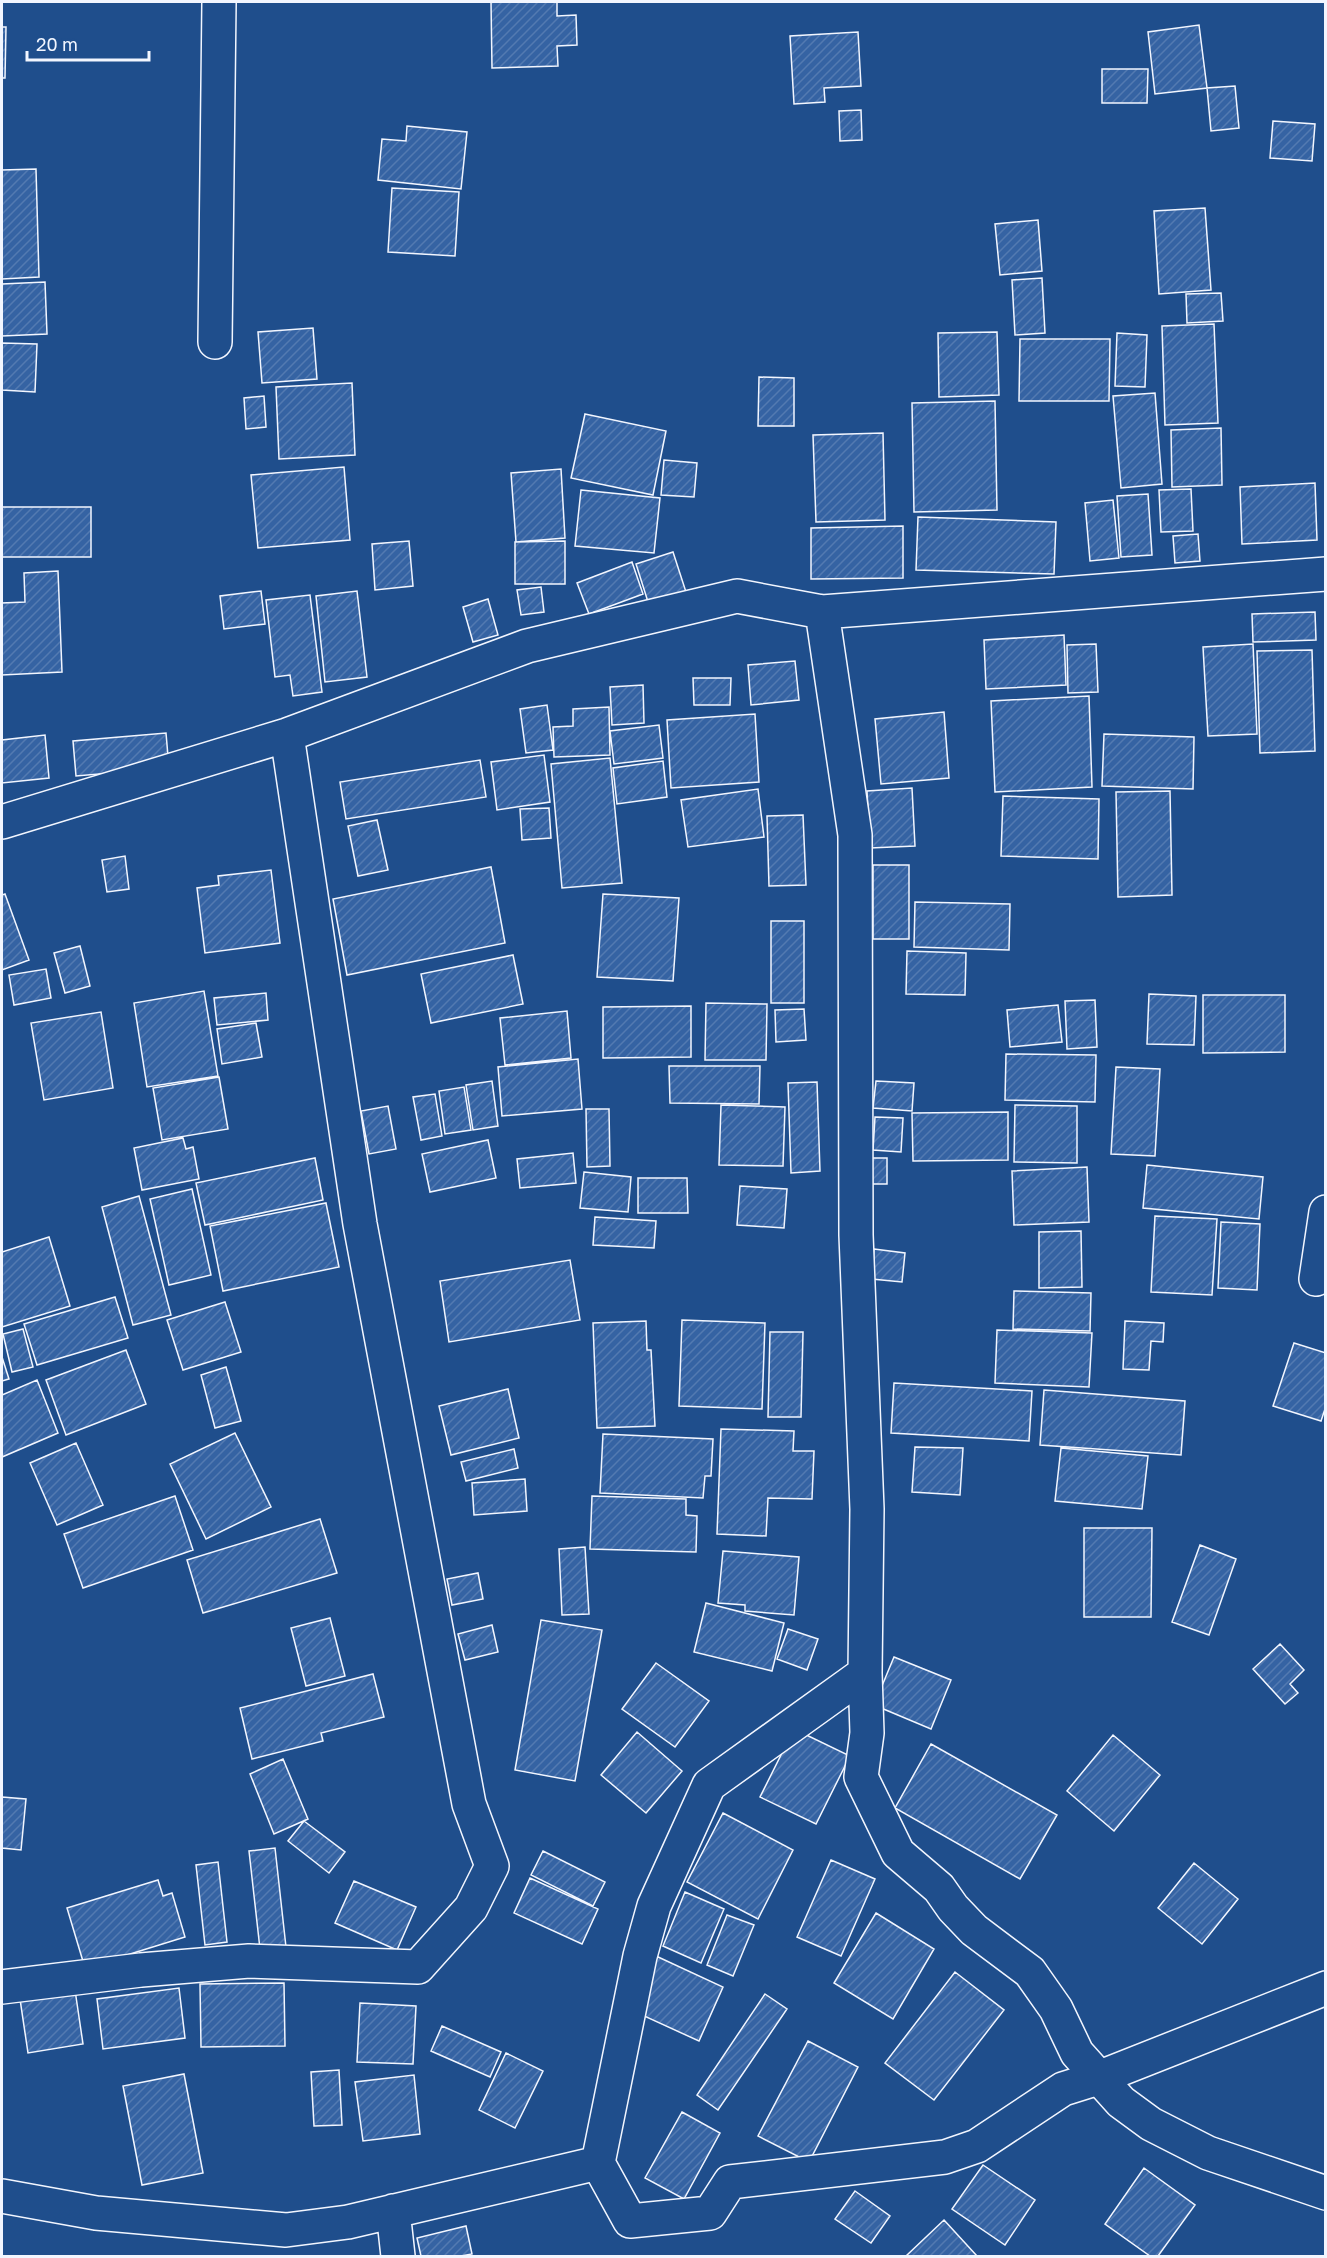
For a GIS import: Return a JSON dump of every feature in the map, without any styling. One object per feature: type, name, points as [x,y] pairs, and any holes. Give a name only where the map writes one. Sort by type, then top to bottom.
[{"type":"street","points":[[215,342],[219,2]]},
{"type":"street","points":[[2,822],[287,735],[527,646],[737,596],[822,612],[1326,574]]},
{"type":"street","points":[[822,612],[855,835],[856,1235],[867,1509],[865,1673],[867,1733],[861,1777],[898,1852],[939,1888],[953,1908],[974,1930],[1030,1972],[1056,2009],[1077,2053],[1121,2102],[1151,2124],[1208,2153],[1326,2193]]},
{"type":"street","points":[[2,1987],[141,1970],[249,1961],[418,1967],[471,1908],[492,1866],[469,1804],[363,1235],[287,735]]},
{"type":"street","points":[[1316,1279],[1326,1212]]},
{"type":"street","points":[[865,1673],[709,1785],[654,1906],[640,1956],[598,2163],[630,2221],[710,2213],[730,2182],[945,2157],[977,2146],[1063,2089],[1098,2078],[1326,1988]]},
{"type":"street","points":[[1063,2089],[1077,2053]]},
{"type":"street","points":[[2,2196],[96,2213],[286,2230],[348,2222],[598,2163]]},
{"type":"street","points":[[393,2211],[398,2256]]},
{"type":"building","points":[[491,2],[557,2],[557,16],[576,15],[577,45],[557,46],[558,66],[492,68]]},
{"type":"building","points":[[1199,25],[1207,88],[1155,94],[1148,32]]},
{"type":"building","points":[[2,27],[6,27],[5,78],[2,78]]},
{"type":"building","points":[[858,32],[861,86],[824,88],[825,102],[794,104],[790,36]]},
{"type":"building","points":[[1102,69],[1148,69],[1147,103],[1102,103]]},
{"type":"building","points":[[1235,86],[1239,128],[1211,131],[1207,88]]},
{"type":"building","points":[[861,110],[862,140],[840,141],[839,111]]},
{"type":"building","points":[[1273,121],[1315,124],[1312,161],[1270,158]]},
{"type":"building","points":[[407,126],[467,132],[461,189],[378,180],[382,139],[406,141]]},
{"type":"building","points":[[36,169],[39,277],[2,279],[2,170]]},
{"type":"building","points":[[392,188],[459,192],[455,256],[388,252]]},
{"type":"building","points":[[1205,208],[1211,290],[1159,294],[1154,211]]},
{"type":"building","points":[[1038,220],[1042,271],[1000,275],[995,224]]},
{"type":"building","points":[[1042,278],[1045,333],[1015,335],[1012,280]]},
{"type":"building","points":[[45,282],[47,334],[2,336],[2,284]]},
{"type":"building","points":[[1221,293],[1223,321],[1187,323],[1186,294]]},
{"type":"building","points":[[1214,324],[1218,423],[1165,425],[1162,326]]},
{"type":"building","points":[[313,328],[317,379],[262,383],[258,332]]},
{"type":"building","points":[[997,332],[999,395],[939,397],[938,333]]},
{"type":"building","points":[[1117,333],[1147,335],[1145,387],[1115,386]]},
{"type":"building","points":[[1020,339],[1110,339],[1109,401],[1019,401]]},
{"type":"building","points":[[2,343],[37,344],[35,392],[2,390]]},
{"type":"building","points":[[759,377],[794,378],[794,426],[758,426]]},
{"type":"building","points":[[352,383],[355,455],[279,459],[276,387]]},
{"type":"building","points":[[1155,393],[1162,484],[1121,488],[1113,396]]},
{"type":"building","points":[[264,396],[266,427],[246,429],[244,398]]},
{"type":"building","points":[[995,401],[997,510],[914,512],[912,403]]},
{"type":"building","points":[[585,414],[666,431],[653,495],[571,478]]},
{"type":"building","points":[[1221,428],[1222,485],[1172,487],[1171,430]]},
{"type":"building","points":[[883,433],[885,520],[816,522],[813,435]]},
{"type":"building","points":[[664,460],[697,463],[694,497],[661,495]]},
{"type":"building","points":[[344,467],[350,540],[258,548],[251,475]]},
{"type":"building","points":[[561,469],[565,538],[516,542],[511,473]]},
{"type":"building","points":[[1315,483],[1317,540],[1242,544],[1240,487]]},
{"type":"building","points":[[1191,489],[1193,531],[1161,532],[1159,490]]},
{"type":"building","points":[[581,490],[660,498],[654,553],[575,546]]},
{"type":"building","points":[[1148,494],[1152,555],[1121,557],[1117,496]]},
{"type":"building","points":[[1113,500],[1119,558],[1090,561],[1085,503]]},
{"type":"building","points":[[2,507],[91,507],[91,557],[2,557]]},
{"type":"building","points":[[918,517],[1056,522],[1054,574],[916,570]]},
{"type":"building","points":[[903,526],[903,578],[811,579],[811,528]]},
{"type":"building","points":[[1198,534],[1200,561],[1175,563],[1173,536]]},
{"type":"building","points":[[409,541],[413,586],[375,590],[372,544]]},
{"type":"building","points":[[565,541],[565,584],[515,584],[515,542]]},
{"type":"building","points":[[673,552],[686,592],[649,605],[636,564]]},
{"type":"building","points":[[632,562],[643,594],[589,614],[577,583]]},
{"type":"building","points":[[58,571],[62,672],[2,675],[2,603],[25,602],[24,573]]},
{"type":"building","points":[[541,587],[544,612],[521,615],[517,590]]},
{"type":"building","points":[[261,591],[265,624],[224,629],[220,596]]},
{"type":"building","points":[[357,591],[367,677],[325,682],[316,596]]},
{"type":"building","points":[[310,595],[322,692],[293,696],[290,675],[275,677],[266,600]]},
{"type":"building","points":[[488,599],[498,635],[473,642],[463,607]]},
{"type":"building","points":[[1315,612],[1316,640],[1253,642],[1252,614]]},
{"type":"building","points":[[1064,635],[1066,685],[986,689],[984,640]]},
{"type":"building","points":[[1096,644],[1098,692],[1068,693],[1067,645]]},
{"type":"building","points":[[1253,644],[1257,734],[1208,736],[1203,647]]},
{"type":"building","points":[[1312,650],[1315,751],[1260,753],[1257,651]]},
{"type":"building","points":[[795,661],[799,700],[751,705],[748,665]]},
{"type":"building","points":[[693,678],[731,678],[730,705],[694,705]]},
{"type":"building","points":[[643,685],[644,723],[612,725],[610,687]]},
{"type":"building","points":[[1089,696],[1092,787],[995,792],[991,701]]},
{"type":"building","points":[[547,705],[553,750],[526,753],[520,709]]},
{"type":"building","points":[[609,707],[610,755],[554,757],[553,727],[573,726],[573,709]]},
{"type":"building","points":[[944,712],[949,778],[881,784],[875,719]]},
{"type":"building","points":[[755,714],[759,782],[671,788],[667,720]]},
{"type":"building","points":[[659,725],[663,758],[614,764],[610,731]]},
{"type":"building","points":[[166,733],[169,768],[76,776],[73,741]]},
{"type":"building","points":[[1104,734],[1194,737],[1193,789],[1102,786]]},
{"type":"building","points":[[45,735],[49,778],[2,783],[2,740]]},
{"type":"building","points":[[544,755],[550,802],[497,810],[491,762]]},
{"type":"building","points":[[610,758],[622,883],[562,888],[551,764]]},
{"type":"building","points":[[480,760],[486,797],[346,819],[340,782]]},
{"type":"building","points":[[663,761],[667,797],[617,804],[613,768]]},
{"type":"building","points":[[912,788],[915,846],[870,848],[867,791]]},
{"type":"building","points":[[758,789],[764,837],[688,847],[681,800]]},
{"type":"building","points":[[1170,791],[1172,895],[1118,897],[1116,792]]},
{"type":"building","points":[[1003,796],[1099,799],[1098,859],[1001,856]]},
{"type":"building","points":[[549,808],[551,838],[522,840],[520,809]]},
{"type":"building","points":[[803,815],[806,885],[769,886],[767,816]]},
{"type":"building","points":[[377,820],[388,870],[358,876],[348,826]]},
{"type":"building","points":[[125,856],[129,889],[107,892],[102,860]]},
{"type":"building","points":[[873,865],[909,865],[909,939],[873,939]]},
{"type":"building","points":[[491,867],[505,943],[347,975],[333,899]]},
{"type":"building","points":[[271,870],[280,943],[205,953],[197,888],[219,885],[218,876]]},
{"type":"building","points":[[5,894],[29,960],[2,970],[2,895]]},
{"type":"building","points":[[603,894],[679,898],[673,981],[597,977]]},
{"type":"building","points":[[915,902],[1010,904],[1009,950],[914,947]]},
{"type":"building","points":[[771,921],[804,921],[804,1003],[771,1003]]},
{"type":"building","points":[[80,946],[90,986],[65,993],[54,953]]},
{"type":"building","points":[[907,951],[966,953],[965,995],[906,994]]},
{"type":"building","points":[[513,955],[523,1004],[431,1023],[421,974]]},
{"type":"building","points":[[46,969],[51,998],[14,1005],[9,975]]},
{"type":"building","points":[[204,991],[218,1076],[147,1087],[134,1003]]},
{"type":"building","points":[[266,993],[268,1020],[217,1025],[214,998]]},
{"type":"building","points":[[1149,994],[1196,996],[1194,1045],[1147,1044]]},
{"type":"building","points":[[1203,995],[1285,995],[1285,1052],[1203,1053]]},
{"type":"building","points":[[1095,1000],[1097,1047],[1067,1049],[1065,1001]]},
{"type":"building","points":[[706,1003],[767,1004],[766,1060],[705,1060]]},
{"type":"building","points":[[1058,1005],[1062,1042],[1010,1047],[1007,1010]]},
{"type":"building","points":[[691,1006],[691,1057],[603,1058],[603,1007]]},
{"type":"building","points":[[804,1009],[806,1040],[776,1042],[775,1010]]},
{"type":"building","points":[[567,1011],[571,1058],[505,1065],[500,1018]]},
{"type":"building","points":[[101,1012],[113,1088],[44,1100],[31,1023]]},
{"type":"building","points":[[256,1023],[262,1057],[222,1064],[217,1029]]},
{"type":"building","points":[[1006,1054],[1096,1055],[1095,1102],[1005,1100]]},
{"type":"building","points":[[578,1059],[582,1109],[502,1116],[498,1067]]},
{"type":"building","points":[[669,1066],[760,1066],[759,1104],[670,1103]]},
{"type":"building","points":[[1116,1067],[1160,1069],[1155,1156],[1111,1154]]},
{"type":"building","points":[[219,1077],[228,1129],[162,1140],[153,1088]]},
{"type":"building","points":[[492,1081],[498,1126],[473,1130],[466,1085]]},
{"type":"building","points":[[876,1081],[914,1083],[912,1111],[873,1108]]},
{"type":"building","points":[[817,1082],[820,1171],[791,1173],[788,1083]]},
{"type":"building","points":[[464,1087],[471,1130],[445,1134],[439,1091]]},
{"type":"building","points":[[435,1094],[442,1136],[421,1140],[413,1097]]},
{"type":"building","points":[[721,1105],[785,1107],[783,1166],[719,1165]]},
{"type":"building","points":[[1015,1105],[1077,1106],[1077,1163],[1014,1162]]},
{"type":"building","points":[[388,1106],[396,1149],[369,1154],[361,1111]]},
{"type":"building","points":[[586,1109],[609,1109],[610,1166],[587,1167]]},
{"type":"building","points":[[1008,1112],[1008,1160],[913,1161],[912,1113]]},
{"type":"building","points":[[875,1117],[903,1118],[901,1152],[873,1150]]},
{"type":"building","points":[[183,1138],[186,1149],[193,1147],[199,1179],[142,1190],[134,1148]]},
{"type":"building","points":[[488,1140],[496,1178],[430,1192],[422,1154]]},
{"type":"building","points":[[573,1153],[576,1183],[520,1188],[517,1159]]},
{"type":"building","points":[[315,1158],[323,1200],[205,1225],[196,1183]]},
{"type":"building","points":[[865,1158],[887,1158],[887,1184],[866,1184]]},
{"type":"building","points":[[1147,1165],[1263,1177],[1259,1219],[1143,1208]]},
{"type":"building","points":[[1087,1167],[1089,1222],[1014,1225],[1012,1171]]},
{"type":"building","points":[[584,1172],[631,1177],[628,1212],[580,1208]]},
{"type":"building","points":[[638,1178],[687,1178],[688,1213],[638,1213]]},
{"type":"building","points":[[740,1186],[787,1189],[784,1228],[737,1225]]},
{"type":"building","points":[[192,1189],[211,1275],[169,1285],[150,1199]]},
{"type":"building","points":[[139,1196],[171,1315],[133,1325],[102,1207]]},
{"type":"building","points":[[326,1203],[339,1267],[223,1291],[210,1226]]},
{"type":"building","points":[[1155,1216],[1217,1219],[1212,1295],[1151,1292]]},
{"type":"building","points":[[595,1217],[656,1221],[654,1248],[593,1245]]},
{"type":"building","points":[[1221,1222],[1260,1224],[1257,1290],[1218,1288]]},
{"type":"building","points":[[1081,1231],[1082,1287],[1039,1288],[1039,1232]]},
{"type":"building","points":[[49,1237],[70,1306],[2,1327],[2,1252]]},
{"type":"building","points":[[874,1249],[905,1253],[902,1282],[872,1279]]},
{"type":"building","points":[[570,1260],[580,1320],[449,1342],[440,1281]]},
{"type":"building","points":[[1014,1291],[1091,1293],[1090,1331],[1013,1329]]},
{"type":"building","points":[[115,1297],[128,1338],[37,1365],[24,1324]]},
{"type":"building","points":[[225,1302],[241,1352],[183,1370],[167,1320]]},
{"type":"building","points":[[682,1320],[765,1323],[762,1409],[679,1406]]},
{"type":"building","points":[[646,1321],[647,1350],[651,1350],[655,1426],[597,1428],[593,1323]]},
{"type":"building","points":[[1125,1321],[1164,1323],[1163,1342],[1151,1341],[1149,1370],[1123,1369]]},
{"type":"building","points":[[23,1329],[33,1367],[12,1372],[3,1334]]},
{"type":"building","points":[[997,1330],[1092,1333],[1089,1387],[995,1383]]},
{"type":"building","points":[[770,1332],[803,1332],[801,1417],[768,1417]]},
{"type":"building","points":[[1294,1343],[1326,1353],[1326,1406],[1321,1421],[1273,1406]]},
{"type":"building","points":[[126,1350],[146,1404],[66,1435],[46,1380]]},
{"type":"building","points":[[2,1357],[9,1379],[2,1381]]},
{"type":"building","points":[[226,1367],[241,1421],[215,1428],[201,1375]]},
{"type":"building","points":[[37,1380],[58,1433],[2,1457],[2,1395]]},
{"type":"building","points":[[894,1383],[1032,1391],[1029,1441],[891,1433]]},
{"type":"building","points":[[508,1389],[519,1438],[451,1455],[439,1406]]},
{"type":"building","points":[[1044,1390],[1185,1401],[1181,1455],[1040,1445]]},
{"type":"building","points":[[721,1429],[794,1431],[793,1451],[814,1451],[812,1499],[768,1498],[766,1536],[717,1534]]},
{"type":"building","points":[[235,1433],[271,1507],[206,1539],[170,1464]]},
{"type":"building","points":[[603,1434],[713,1439],[711,1476],[705,1476],[703,1498],[600,1493]]},
{"type":"building","points":[[76,1443],[103,1505],[57,1525],[30,1463]]},
{"type":"building","points":[[915,1447],[963,1448],[960,1495],[912,1492]]},
{"type":"building","points":[[1061,1448],[1148,1456],[1142,1509],[1055,1501]]},
{"type":"building","points":[[514,1449],[518,1468],[466,1481],[461,1462]]},
{"type":"building","points":[[525,1479],[527,1511],[474,1515],[472,1483]]},
{"type":"building","points":[[175,1496],[193,1550],[83,1588],[64,1534]]},
{"type":"building","points":[[592,1496],[686,1499],[686,1515],[697,1516],[696,1552],[590,1549]]},
{"type":"building","points":[[320,1519],[337,1573],[203,1613],[187,1560]]},
{"type":"building","points":[[1084,1528],[1152,1528],[1151,1617],[1084,1617]]},
{"type":"building","points":[[1200,1545],[1236,1559],[1209,1635],[1172,1622]]},
{"type":"building","points":[[585,1547],[589,1614],[562,1615],[559,1549]]},
{"type":"building","points":[[723,1551],[799,1557],[794,1615],[745,1611],[745,1605],[718,1603]]},
{"type":"building","points":[[478,1573],[483,1599],[452,1605],[447,1579]]},
{"type":"building","points":[[706,1603],[784,1623],[772,1671],[694,1652]]},
{"type":"building","points":[[330,1618],[345,1676],[306,1686],[291,1628]]},
{"type":"building","points":[[541,1620],[602,1630],[575,1781],[515,1770]]},
{"type":"building","points":[[492,1625],[498,1652],[465,1660],[458,1634]]},
{"type":"building","points":[[788,1629],[818,1639],[807,1670],[777,1659]]},
{"type":"building","points":[[1280,1644],[1304,1670],[1290,1684],[1298,1693],[1285,1704],[1253,1669]]},
{"type":"building","points":[[894,1657],[951,1680],[931,1729],[874,1705]]},
{"type":"building","points":[[656,1663],[709,1701],[675,1747],[622,1709]]},
{"type":"building","points":[[373,1674],[384,1717],[321,1733],[323,1741],[252,1759],[240,1708]]},
{"type":"building","points":[[794,1729],[850,1756],[816,1824],[760,1797]]},
{"type":"building","points":[[637,1732],[682,1771],[646,1813],[601,1775]]},
{"type":"building","points":[[1113,1735],[1160,1775],[1114,1831],[1067,1791]]},
{"type":"building","points":[[931,1744],[1057,1815],[1020,1879],[895,1808]]},
{"type":"building","points":[[283,1759],[308,1819],[274,1834],[250,1774]]},
{"type":"building","points":[[2,1797],[26,1799],[21,1850],[2,1848]]},
{"type":"building","points":[[723,1813],[793,1850],[758,1919],[687,1882]]},
{"type":"building","points":[[304,1821],[345,1852],[329,1873],[288,1841]]},
{"type":"building","points":[[275,1848],[286,1947],[260,1949],[249,1851]]},
{"type":"building","points":[[543,1851],[605,1882],[593,1906],[531,1875]]},
{"type":"building","points":[[831,1860],[875,1879],[841,1956],[797,1937]]},
{"type":"building","points":[[218,1862],[227,1942],[205,1945],[196,1865]]},
{"type":"building","points":[[1194,1863],[1238,1899],[1202,1944],[1158,1908]]},
{"type":"building","points":[[530,1878],[598,1909],[582,1944],[514,1913]]},
{"type":"building","points":[[158,1880],[163,1896],[172,1893],[185,1937],[85,1968],[67,1908]]},
{"type":"building","points":[[354,1881],[416,1907],[397,1950],[335,1923]]},
{"type":"building","points":[[685,1892],[724,1909],[701,1963],[663,1946]]},
{"type":"building","points":[[876,1913],[934,1949],[893,2019],[834,1983]]},
{"type":"building","points":[[727,1915],[754,1925],[733,1976],[707,1965]]},
{"type":"building","points":[[656,1956],[723,1987],[699,2041],[631,2010]]},
{"type":"building","points":[[955,1972],[1004,2010],[934,2100],[885,2063]]},
{"type":"building","points":[[284,1983],[285,2046],[201,2047],[200,1984]]},
{"type":"building","points":[[179,1988],[185,2038],[103,2049],[97,1999]]},
{"type":"building","points":[[75,1990],[83,2044],[28,2053],[20,1999]]},
{"type":"building","points":[[765,1994],[787,2009],[718,2110],[697,2095]]},
{"type":"building","points":[[360,2003],[416,2006],[413,2064],[357,2062]]},
{"type":"building","points":[[442,2026],[501,2052],[490,2077],[431,2051]]},
{"type":"building","points":[[808,2041],[858,2067],[809,2162],[758,2136]]},
{"type":"building","points":[[506,2053],[543,2071],[515,2128],[479,2110]]},
{"type":"building","points":[[339,2070],[342,2125],[314,2126],[311,2072]]},
{"type":"building","points":[[184,2074],[203,2173],[142,2185],[123,2086]]},
{"type":"building","points":[[414,2075],[420,2134],[363,2141],[355,2082]]},
{"type":"building","points":[[682,2112],[720,2133],[684,2199],[645,2178]]},
{"type":"building","points":[[983,2165],[1035,2200],[1005,2245],[952,2209]]},
{"type":"building","points":[[1144,2168],[1195,2205],[1158,2256],[1150,2256],[1105,2224]]},
{"type":"building","points":[[855,2191],[890,2216],[871,2243],[835,2219]]},
{"type":"building","points":[[944,2220],[977,2256],[906,2256]]},
{"type":"building","points":[[466,2226],[472,2254],[421,2256],[417,2238]]}]
